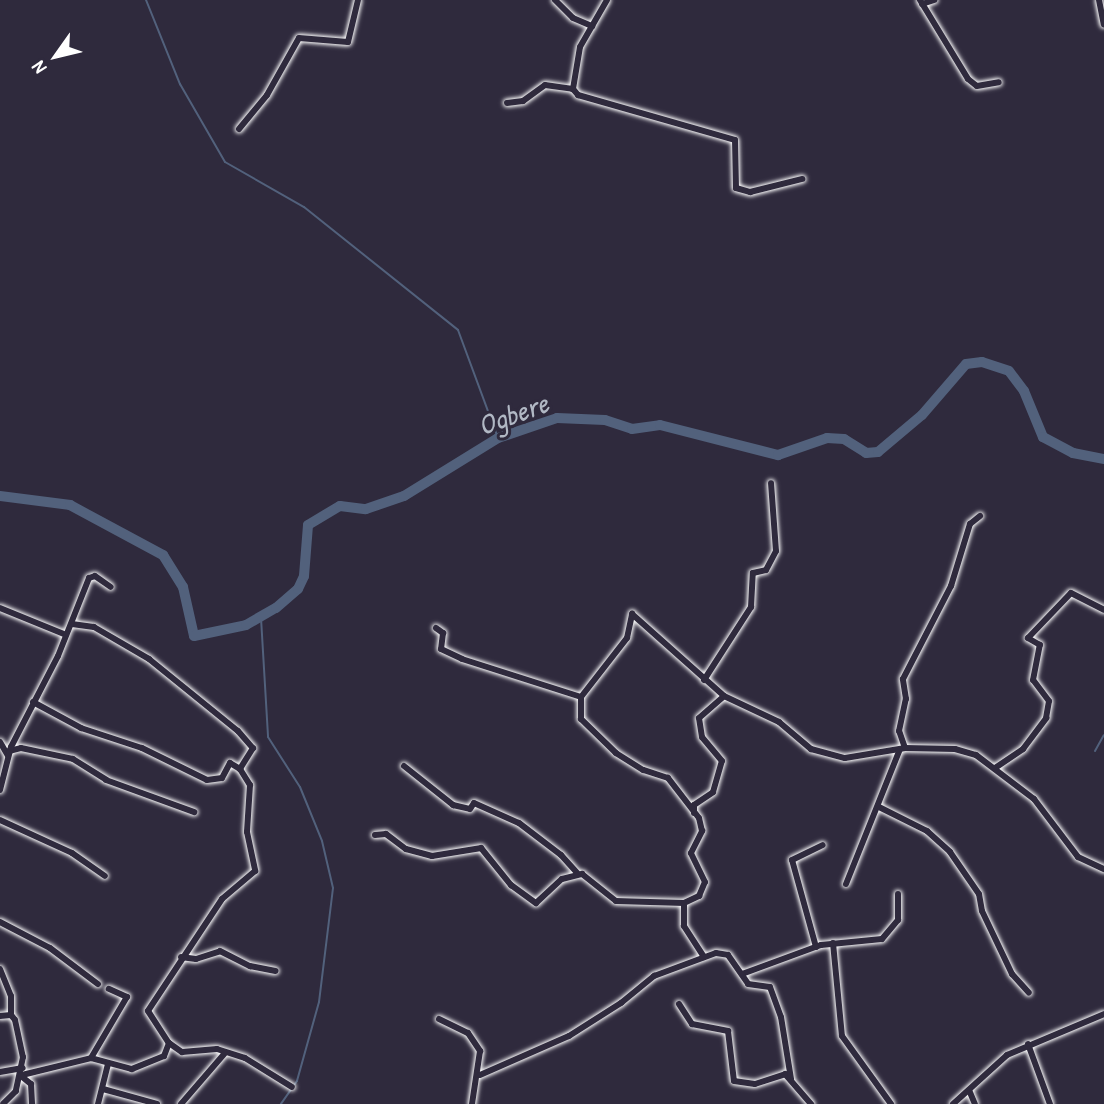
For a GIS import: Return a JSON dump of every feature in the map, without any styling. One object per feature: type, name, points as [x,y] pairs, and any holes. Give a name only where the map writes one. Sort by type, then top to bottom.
[{"type":"street","points":[[239,129],[267,95],[299,38],[348,42],[358,0]]},
{"type":"street","points":[[555,0],[573,18],[592,26]]},
{"type":"street","points":[[573,89],[580,47],[607,0]]},
{"type":"street","points":[[934,0],[921,2],[968,79],[977,86],[999,82]]},
{"type":"street","points":[[1099,0],[1104,25]]},
{"type":"street","points":[[507,103],[523,101],[545,85],[573,89],[589,101],[696,126],[735,140],[736,188],[750,192],[802,179]]},
{"type":"street","points":[[704,680],[751,607],[753,573],[766,570],[776,551],[771,483]]},
{"type":"street","points":[[846,884],[902,749],[899,730],[906,699],[903,679],[951,586],[970,524],[980,516]]},
{"type":"street","points":[[0,790],[9,754],[72,624],[89,578],[95,576],[111,587]]},
{"type":"street","points":[[995,768],[1023,749],[1046,718],[1049,701],[1033,680],[1040,645],[1028,638],[1071,593],[1104,610]]},
{"type":"street","points":[[0,608],[66,635]]},
{"type":"street","points":[[375,835],[386,834],[406,849],[432,856],[481,848],[511,885],[536,903],[562,879],[578,874],[591,877],[616,901],[684,903],[699,896],[705,882],[691,853],[702,831],[694,813],[668,778],[643,770],[607,747],[581,719],[581,697],[627,638],[632,614],[724,696],[779,722],[811,749],[845,758],[902,749],[955,749],[995,768],[1034,799],[1077,857],[1104,869]]},
{"type":"street","points":[[72,624],[94,627],[149,659],[238,731],[253,748],[240,769]]},
{"type":"street","points":[[436,628],[443,633],[442,649],[462,659],[581,697]]},
{"type":"street","points":[[694,813],[696,802],[713,792],[722,761],[702,737],[699,718],[724,696]]},
{"type":"street","points":[[33,702],[81,728],[142,748],[207,780],[222,778],[230,763],[240,769],[251,790],[247,832],[255,870],[222,898],[148,1011],[169,1043],[186,1053],[218,1049],[250,1061],[292,1087]]},
{"type":"street","points":[[0,743],[9,754]]},
{"type":"street","points":[[9,754],[21,748],[73,759],[106,780],[194,812]]},
{"type":"street","points":[[404,766],[453,805],[470,809],[474,803],[519,823],[561,855],[578,874]]},
{"type":"street","points":[[878,807],[928,831],[961,866],[979,894],[982,911],[1012,974],[1029,993]]},
{"type":"street","points":[[0,820],[72,853],[105,876]]},
{"type":"street","points":[[816,947],[792,860],[823,845]]},
{"type":"street","points":[[742,974],[816,947],[883,939],[898,920],[898,894]]},
{"type":"street","points":[[684,903],[684,926],[704,957]]},
{"type":"street","points":[[0,922],[14,926],[50,948],[98,984]]},
{"type":"street","points":[[833,943],[842,1036],[891,1104]]},
{"type":"street","points":[[181,957],[196,959],[220,951],[250,966],[276,971]]},
{"type":"street","points":[[480,1075],[569,1036],[621,1003],[654,976],[704,957],[728,955],[748,984],[770,987],[781,1017],[791,1079]]},
{"type":"street","points":[[0,969],[11,996],[11,1015],[19,1030],[22,1073],[4,1104]]},
{"type":"street","points":[[91,1058],[127,997],[109,989]]},
{"type":"street","points":[[679,1004],[692,1024],[728,1031],[734,1081],[755,1084],[778,1073],[791,1079],[811,1104]]},
{"type":"street","points":[[953,1104],[1007,1055],[1104,1014]]},
{"type":"street","points":[[0,1016],[11,1015]]},
{"type":"street","points":[[439,1020],[468,1033],[475,1041],[482,1060],[472,1104]]},
{"type":"street","points":[[0,1072],[22,1073],[91,1058],[108,1064],[144,1067],[163,1056],[169,1043]]},
{"type":"street","points":[[1028,1044],[1050,1104]]},
{"type":"street","points":[[181,1104],[225,1053]]},
{"type":"street","points":[[98,1104],[108,1064]]},
{"type":"street","points":[[22,1073],[31,1084],[32,1104]]},
{"type":"street","points":[[103,1089],[157,1104]]},
{"type":"street","points":[[969,1090],[975,1104]]},
{"type":"waterway","points":[[146,0],[180,84],[225,162],[304,207],[458,330],[498,438]]},
{"type":"waterway","name":"Ogbere","points":[[0,496],[70,505],[163,555],[183,587],[194,636],[246,625],[276,608],[298,589],[304,576],[308,525],[340,506],[366,509],[404,496],[498,438],[557,418],[605,420],[632,429],[660,425],[778,455],[827,438],[844,439],[866,453],[878,452],[922,415],[966,364],[982,362],[1009,371],[1024,391],[1043,437],[1073,453],[1104,459]]},
{"type":"waterway","points":[[261,618],[268,737],[300,787],[322,841],[333,888],[319,1002],[297,1081],[281,1104]]},
{"type":"waterway","points":[[1095,751],[1104,735]]}]
